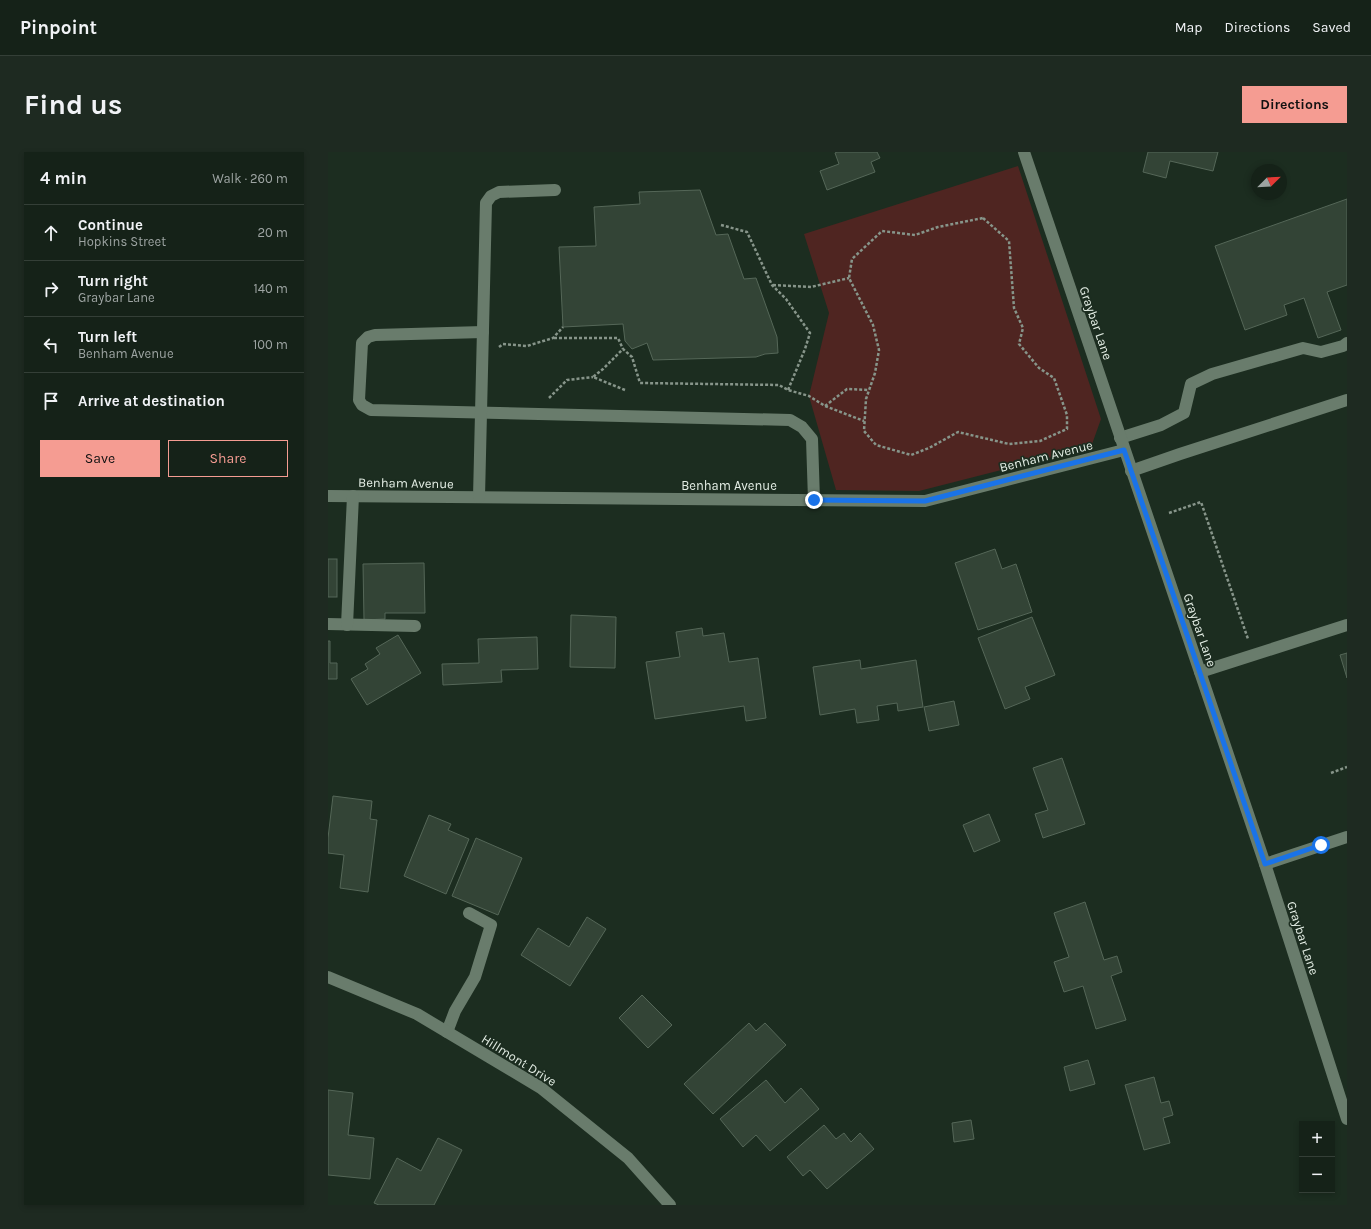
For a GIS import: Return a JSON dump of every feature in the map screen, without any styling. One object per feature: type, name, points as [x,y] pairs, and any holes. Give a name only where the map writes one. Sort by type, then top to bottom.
[{"type":"street","name":"Graybar Lane","points":[[1024,152],[1265,864],[1347,1119]]},
{"type":"street","points":[[479,497],[486,203],[491,196],[499,192],[555,190]]},
{"type":"street","points":[[483,332],[375,335],[368,337],[362,343],[359,400],[362,405],[371,410],[790,420],[802,427],[812,439],[814,500]]},
{"type":"street","points":[[1120,438],[1161,425],[1184,414],[1191,384],[1212,374],[1304,348],[1321,352],[1343,346],[1347,343]]},
{"type":"street","points":[[1131,471],[1347,400]]},
{"type":"street","name":"Benham Avenue","points":[[328,496],[925,501],[1124,450]]},
{"type":"street","points":[[347,625],[353,496]]},
{"type":"street","points":[[328,624],[415,626]]},
{"type":"street","points":[[1200,672],[1347,625]]},
{"type":"street","points":[[1265,864],[1347,837]]},
{"type":"street","points":[[447,1032],[455,1011],[476,977],[491,925],[469,913]]},
{"type":"street","name":"Hillmont Drive","points":[[328,977],[417,1014],[541,1088],[628,1158],[670,1205]]},
{"type":"path","points":[[983,218],[1009,241],[1014,308],[1023,328],[1019,344],[1039,368],[1054,378],[1067,415],[1067,429],[1040,441],[1009,444],[958,432],[929,448],[911,455],[876,446],[864,431],[866,399],[869,390],[875,373],[879,350],[873,326],[849,278],[852,260],[882,231],[915,235],[938,227],[983,218]]},
{"type":"path","points":[[722,226],[747,232],[772,285],[786,299],[810,333],[788,390]]},
{"type":"path","points":[[772,285],[811,288],[849,278]]},
{"type":"path","points":[[553,338],[563,327]]},
{"type":"path","points":[[498,348],[503,344],[527,346],[553,338],[618,338],[623,349],[632,357],[640,383],[779,385],[788,390],[808,396],[825,406],[864,420]]},
{"type":"path","points":[[593,377],[623,349]]},
{"type":"path","points":[[548,399],[567,380],[593,377],[625,390]]},
{"type":"path","points":[[825,406],[847,389],[869,390]]},
{"type":"path","points":[[1169,513],[1201,502],[1248,640]]},
{"type":"path","points":[[1331,772],[1347,767]]},
{"type":"shaded area","points":[[1018,166],[1101,419],[1091,447],[919,491],[836,490],[809,396],[829,313],[804,234]]},
{"type":"building","points":[[877,152],[880,158],[871,162],[875,172],[827,190],[820,171],[839,164],[835,153]]},
{"type":"building","points":[[1148,152],[1218,152],[1213,171],[1170,161],[1166,178],[1143,172]]},
{"type":"building","points":[[700,190],[716,235],[728,234],[744,279],[756,278],[777,337],[778,353],[765,354],[756,357],[653,360],[647,343],[632,349],[625,341],[623,324],[563,327],[559,247],[596,246],[594,207],[640,204],[639,192]]},
{"type":"building","points":[[1347,199],[1347,285],[1327,292],[1341,330],[1318,338],[1304,298],[1284,305],[1287,315],[1245,330],[1215,246]]},
{"type":"building","points":[[995,549],[1002,569],[1016,564],[1032,612],[978,630],[955,563]]},
{"type":"building","points":[[328,559],[337,559],[337,597],[328,597]]},
{"type":"building","points":[[424,563],[425,613],[385,613],[385,619],[364,620],[363,564]]},
{"type":"building","points":[[571,615],[616,617],[615,668],[570,667]]},
{"type":"building","points":[[1032,617],[1055,675],[1025,687],[1030,699],[1005,709],[978,638]]},
{"type":"building","points":[[702,628],[703,636],[724,633],[729,662],[758,658],[766,718],[746,721],[744,706],[655,719],[646,662],[680,657],[676,632]]},
{"type":"building","points":[[398,635],[421,673],[367,705],[351,679],[368,669],[365,664],[380,654],[376,648]]},
{"type":"building","points":[[537,637],[538,669],[501,670],[502,682],[443,685],[442,664],[479,663],[478,639]]},
{"type":"building","points":[[328,641],[330,641],[330,663],[337,663],[337,679],[328,679]]},
{"type":"building","points":[[1347,653],[1347,678],[1340,655]]},
{"type":"building","points":[[860,660],[861,669],[916,660],[923,707],[898,711],[897,703],[877,706],[879,720],[857,723],[855,709],[820,715],[813,667]]},
{"type":"building","points":[[954,701],[959,725],[929,731],[924,707]]},
{"type":"building","points":[[1062,758],[1085,824],[1043,838],[1035,814],[1048,810],[1033,768]]},
{"type":"building","points":[[333,796],[372,801],[370,819],[377,820],[368,892],[340,888],[344,855],[328,853],[328,838]]},
{"type":"building","points":[[989,814],[1000,841],[974,852],[963,825]]},
{"type":"building","points":[[429,815],[451,824],[448,830],[469,839],[446,894],[404,876]]},
{"type":"building","points":[[476,838],[522,858],[498,915],[452,896]]},
{"type":"building","points":[[1085,902],[1104,960],[1117,956],[1122,972],[1111,976],[1126,1020],[1096,1029],[1083,986],[1064,992],[1054,962],[1069,957],[1054,913]]},
{"type":"building","points":[[587,917],[606,929],[570,986],[521,955],[538,928],[569,947]]},
{"type":"building","points":[[642,995],[672,1025],[648,1048],[619,1018]]},
{"type":"building","points":[[749,1023],[756,1031],[765,1023],[786,1045],[713,1114],[684,1084]]},
{"type":"building","points":[[1088,1060],[1095,1084],[1070,1091],[1064,1067]]},
{"type":"building","points":[[1154,1077],[1161,1103],[1169,1101],[1173,1115],[1163,1118],[1170,1143],[1144,1150],[1125,1085]]},
{"type":"building","points":[[766,1080],[785,1103],[801,1088],[819,1109],[770,1151],[756,1135],[743,1147],[720,1119]]},
{"type":"building","points":[[328,1090],[353,1093],[348,1135],[374,1138],[370,1179],[328,1175]]},
{"type":"building","points":[[971,1120],[974,1139],[954,1142],[952,1123]]},
{"type":"building","points":[[824,1125],[836,1139],[844,1133],[851,1142],[860,1133],[874,1149],[827,1189],[810,1170],[803,1176],[787,1157]]},
{"type":"building","points":[[438,1138],[462,1150],[434,1205],[379,1205],[374,1203],[397,1158],[421,1171]]},
{"type":"route","points":[[814,500],[925,501],[1124,450],[1265,864],[1321,845]]}]
